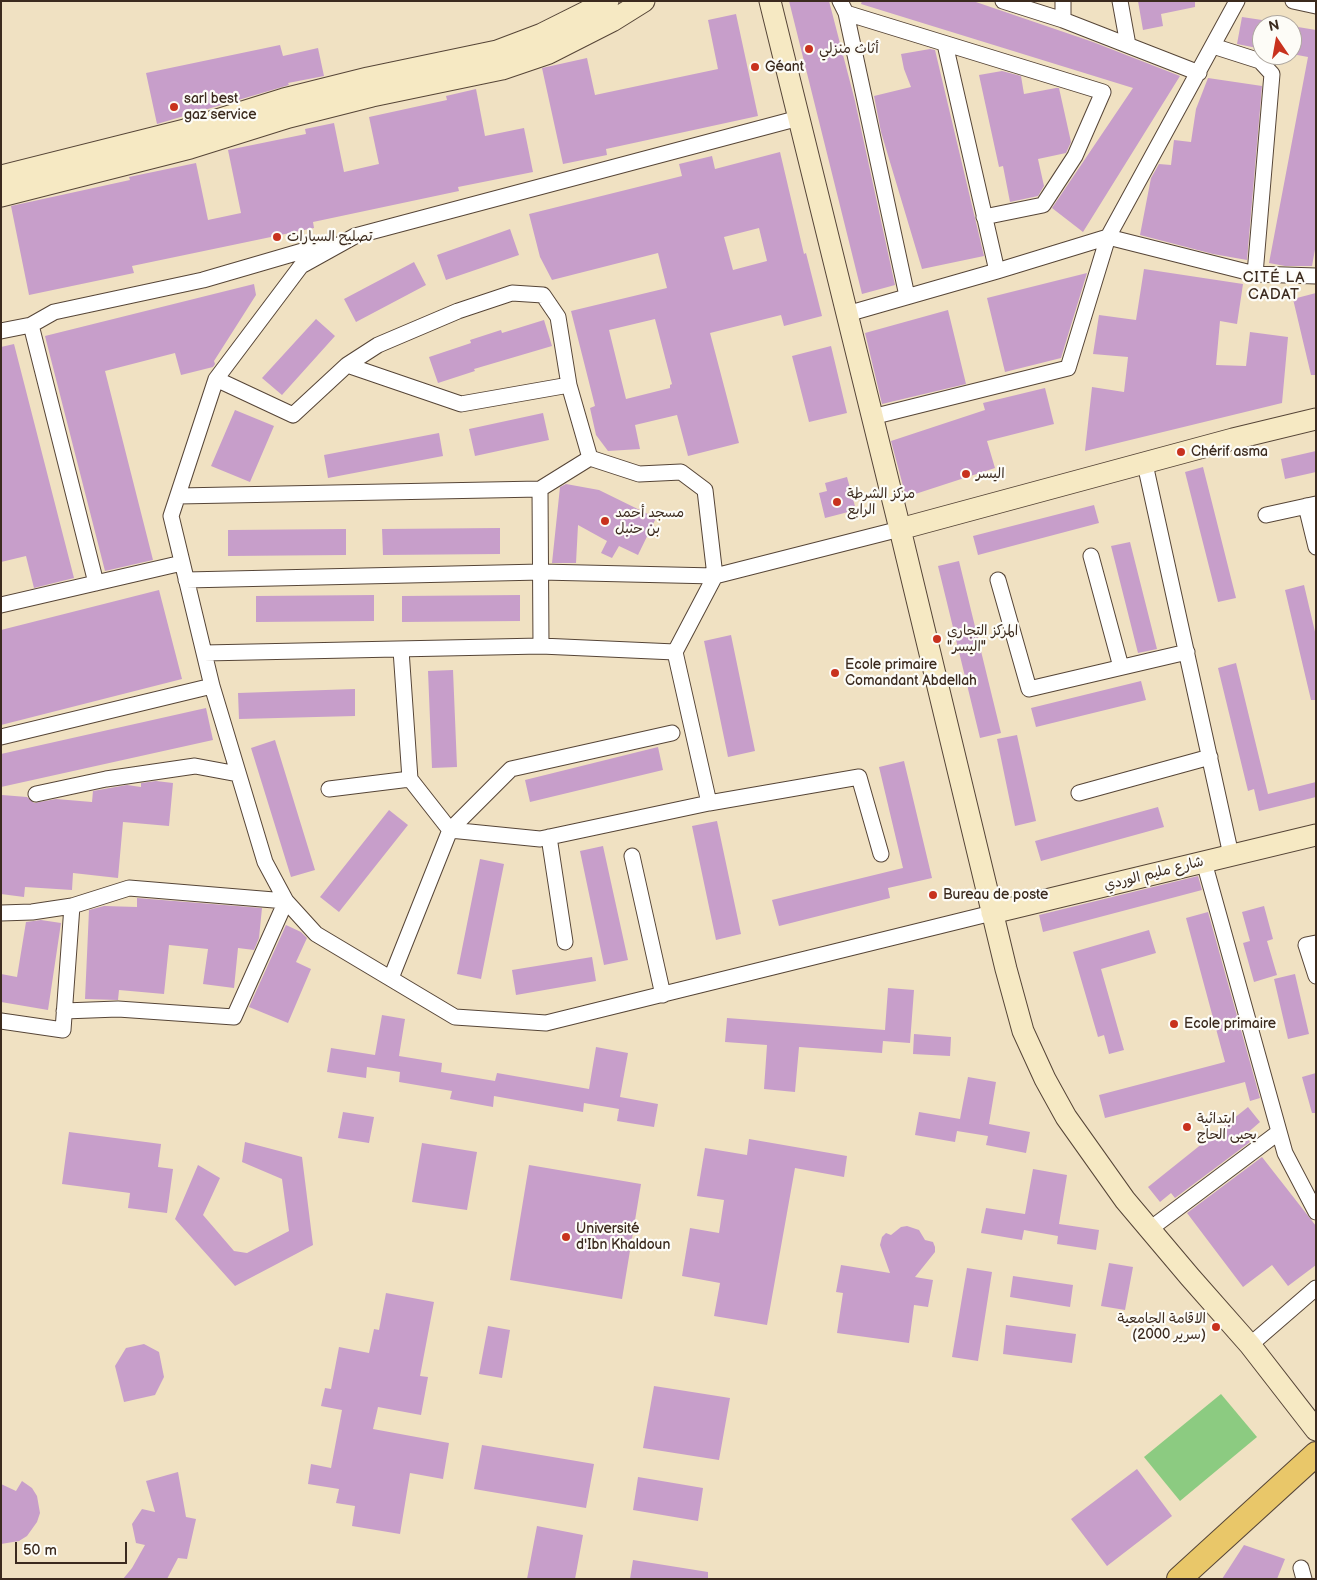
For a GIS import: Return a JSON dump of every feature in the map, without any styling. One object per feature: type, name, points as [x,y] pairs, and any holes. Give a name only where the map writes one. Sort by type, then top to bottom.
[{"type":"main road","points":[[1179,1579],[1316,1454]]},
{"type":"street","points":[[1,196],[190,148],[290,117],[372,96],[502,69],[545,43],[615,8],[644,1]]},
{"type":"street","points":[[615,8],[656,1]]},
{"type":"street","points":[[770,1],[992,913],[1024,1031],[1045,1079],[1066,1117],[1126,1200],[1250,1345],[1316,1430]]},
{"type":"street","points":[[1003,1],[1063,20],[1199,73]]},
{"type":"street","points":[[1063,1],[1063,20]]},
{"type":"street","points":[[1120,1],[1128,45]]},
{"type":"street","points":[[872,417],[1068,368],[1108,237],[1237,1]]},
{"type":"street","points":[[1293,1],[1316,6]]},
{"type":"street","points":[[843,7],[945,44],[1102,92],[1075,156],[1043,205],[984,217]]},
{"type":"street","points":[[843,7],[906,296]]},
{"type":"street","points":[[1,176],[185,130],[284,99],[368,78],[545,43]]},
{"type":"street","points":[[945,44],[997,272]]},
{"type":"street","points":[[1213,46],[1260,60],[1272,74],[1255,274]]},
{"type":"street","points":[[1,330],[31,325],[54,312],[203,280],[355,236],[799,118]]},
{"type":"street","points":[[355,236],[301,266],[216,379],[171,516],[212,686],[265,862],[286,901],[316,934],[455,1018],[546,1023],[992,913]]},
{"type":"street","points":[[847,314],[997,272],[1108,237],[1255,274],[1316,276]]},
{"type":"street","points":[[216,379],[293,415],[346,365],[378,345],[458,310],[512,293],[543,295],[558,318],[569,385],[590,458]]},
{"type":"street","points":[[31,325],[96,583]]},
{"type":"street","points":[[346,365],[462,404],[569,385]]},
{"type":"street","points":[[186,580],[541,572],[715,576],[900,529],[1233,439],[1316,419]]},
{"type":"street","points":[[178,496],[540,489],[590,458],[639,474],[681,472],[705,490],[715,576],[675,652],[709,803]]},
{"type":"street","points":[[1145,464],[1231,855]]},
{"type":"street","points":[[540,489],[541,646]]},
{"type":"street","points":[[1266,515],[1311,505],[1316,547]]},
{"type":"street","points":[[1091,556],[1121,667]]},
{"type":"street","points":[[1,605],[182,563]]},
{"type":"street","points":[[998,580],[1028,689],[1187,652]]},
{"type":"street","points":[[204,653],[541,646],[675,652]]},
{"type":"street","points":[[401,650],[410,779],[450,830],[540,839],[709,803],[859,777],[881,854]]},
{"type":"street","points":[[1,737],[212,686]]},
{"type":"street","points":[[391,978],[450,830],[511,769],[672,733]]},
{"type":"street","points":[[1079,793],[1210,757]]},
{"type":"street","points":[[36,794],[106,779],[195,766],[238,774]]},
{"type":"street","points":[[329,789],[410,779]]},
{"type":"street","name":"شارع مليم الوردي","points":[[992,913],[1316,835]]},
{"type":"street","points":[[549,837],[564,942]]},
{"type":"street","points":[[632,856],[663,995]]},
{"type":"street","points":[[1204,862],[1285,1152],[1316,1212]]},
{"type":"street","points":[[1,913],[32,912],[72,906],[129,888],[286,901]]},
{"type":"street","points":[[64,1010],[118,1009],[234,1017],[286,901]]},
{"type":"street","points":[[1,1021],[63,1030],[72,906]]},
{"type":"street","points":[[1316,943],[1306,946],[1316,976]]},
{"type":"street","points":[[1150,1229],[1279,1132]]},
{"type":"street","points":[[1250,1345],[1316,1288]]},
{"type":"green space","points":[[1221,1394],[1257,1437],[1180,1501],[1144,1457]]},
{"type":"building","points":[[789,1],[829,1],[855,101],[895,285],[862,294]]},
{"type":"building","points":[[862,1],[973,1],[1093,42],[1180,76],[1083,232],[1052,208],[1133,88],[861,4]]},
{"type":"building","points":[[1138,1],[1195,1],[1195,7],[1161,14],[1163,26],[1143,30]]},
{"type":"building","points":[[736,14],[758,116],[606,149],[607,155],[563,164],[542,68],[587,58],[595,95],[718,69],[708,20]]},
{"type":"building","points":[[1242,17],[1252,18],[1252,47],[1237,44]]},
{"type":"building","points":[[1302,28],[1316,30],[1316,244],[1312,266],[1285,266],[1269,263],[1308,57],[1302,56]]},
{"type":"building","points":[[280,45],[283,56],[318,48],[324,76],[288,83],[289,85],[157,124],[146,73]]},
{"type":"building","points":[[930,49],[935,50],[984,256],[922,269],[881,132],[874,96],[911,87],[901,54]]},
{"type":"building","points":[[1002,71],[1021,76],[1024,94],[1059,88],[1071,142],[1066,153],[1038,159],[1044,186],[1038,196],[1010,202],[1003,166],[999,167],[979,75]]},
{"type":"building","points":[[1208,78],[1262,86],[1247,260],[1213,254],[1140,235],[1151,178],[1159,164],[1171,165],[1174,140],[1191,142],[1196,109]]},
{"type":"building","points":[[476,89],[485,136],[524,128],[533,172],[458,187],[459,191],[313,222],[314,228],[132,266],[134,273],[29,295],[11,206],[130,180],[129,177],[196,163],[208,220],[241,213],[228,150],[306,134],[305,129],[334,123],[344,172],[379,164],[369,117],[447,100],[446,96]]},
{"type":"building","points":[[780,152],[804,254],[806,253],[822,316],[784,326],[781,315],[710,333],[739,443],[688,456],[677,415],[635,425],[640,449],[608,451],[596,435],[590,408],[595,406],[571,311],[667,288],[658,253],[552,280],[540,257],[529,214],[682,176],[679,164],[712,156],[715,169]],"holes":[[[759,228],[767,261],[733,270],[724,237]],[[655,319],[672,384],[670,388],[626,399],[609,330]]]},
{"type":"building","points":[[510,229],[519,255],[446,280],[437,255]]},
{"type":"building","points":[[414,262],[426,285],[356,322],[344,299]]},
{"type":"building","points":[[1144,269],[1243,284],[1237,324],[1220,321],[1216,365],[1246,366],[1250,332],[1288,337],[1282,403],[1085,451],[1092,387],[1124,392],[1128,357],[1093,354],[1099,315],[1136,320]]},
{"type":"building","points":[[1087,273],[1061,358],[1005,372],[987,298]]},
{"type":"building","points":[[254,284],[256,295],[214,361],[213,367],[181,375],[175,353],[105,371],[153,560],[105,571],[45,336]]},
{"type":"building","points":[[1316,293],[1316,375],[1311,375],[1293,299]]},
{"type":"building","points":[[948,310],[966,384],[882,404],[865,333]]},
{"type":"building","points":[[316,319],[335,336],[282,395],[262,378]]},
{"type":"building","points":[[544,320],[552,346],[474,369],[475,371],[438,383],[429,357],[471,343],[470,340],[501,330],[502,333]]},
{"type":"building","points":[[14,344],[74,578],[34,588],[26,556],[1,562],[1,347]]},
{"type":"building","points":[[831,346],[847,413],[809,422],[792,356]]},
{"type":"building","points":[[1045,388],[1054,424],[987,441],[995,468],[906,497],[891,441],[985,410],[983,403]]},
{"type":"building","points":[[235,410],[274,426],[250,482],[211,466]]},
{"type":"building","points":[[543,413],[549,440],[475,456],[469,429]]},
{"type":"building","points":[[439,433],[443,456],[328,478],[324,455]]},
{"type":"building","points":[[1316,451],[1316,472],[1285,479],[1281,459]]},
{"type":"building","points":[[1203,467],[1236,598],[1218,602],[1185,472]]},
{"type":"building","name":"مركز الشرطة الرابع","points":[[847,477],[856,510],[825,518],[819,493],[827,491],[825,483]]},
{"type":"building","name":"مسجد أحمد بن حنبل","points":[[566,484],[599,490],[656,518],[638,555],[619,546],[612,558],[601,553],[607,541],[578,525],[576,563],[552,563],[560,487]]},
{"type":"building","points":[[1094,505],[1099,523],[978,555],[973,536]]},
{"type":"building","points":[[500,528],[500,554],[383,555],[382,529]]},
{"type":"building","points":[[346,529],[346,555],[228,556],[228,530]]},
{"type":"building","points":[[1130,542],[1157,649],[1138,653],[1111,546]]},
{"type":"building","points":[[959,561],[1001,733],[980,738],[938,566]]},
{"type":"building","points":[[1304,585],[1316,636],[1316,700],[1311,700],[1285,590]]},
{"type":"building","points":[[159,590],[182,679],[1,725],[1,630]]},
{"type":"building","points":[[374,595],[374,621],[256,622],[256,596]]},
{"type":"building","points":[[520,595],[520,621],[402,622],[402,596]]},
{"type":"building","points":[[731,635],[755,751],[728,757],[704,641]]},
{"type":"building","points":[[1236,663],[1268,794],[1316,782],[1316,797],[1259,811],[1254,789],[1248,791],[1218,668]]},
{"type":"building","points":[[453,670],[457,767],[432,768],[428,671]]},
{"type":"building","points":[[1141,681],[1146,700],[1036,727],[1031,708]]},
{"type":"building","points":[[355,689],[355,716],[239,719],[238,693]]},
{"type":"building","points":[[206,708],[213,740],[1,787],[1,754]]},
{"type":"building","points":[[1017,735],[1036,821],[1015,826],[997,739]]},
{"type":"building","points":[[275,740],[315,870],[291,877],[251,748]]},
{"type":"building","points":[[658,747],[663,770],[530,802],[525,780]]},
{"type":"building","points":[[904,761],[932,878],[888,888],[890,898],[779,926],[772,900],[903,868],[879,767]]},
{"type":"building","points":[[156,781],[173,783],[169,826],[123,822],[118,878],[73,873],[72,890],[25,887],[24,897],[1,894],[2,795],[27,797],[34,803],[56,799],[92,802],[93,791],[127,785],[141,787],[141,783]]},
{"type":"building","points":[[1158,807],[1164,827],[1041,861],[1035,841]]},
{"type":"building","points":[[389,810],[408,825],[339,912],[320,897]]},
{"type":"building","points":[[717,821],[741,934],[716,940],[692,826]]},
{"type":"building","points":[[603,846],[628,960],[604,965],[580,851]]},
{"type":"building","points":[[480,859],[504,864],[481,979],[457,974]]},
{"type":"building","points":[[1198,876],[1202,890],[1043,932],[1039,915]]},
{"type":"building","points":[[137,898],[262,908],[259,938],[254,950],[238,948],[234,988],[203,984],[208,949],[169,945],[164,994],[119,990],[118,1000],[85,999],[89,910],[104,906],[137,907]]},
{"type":"building","points":[[1264,906],[1273,939],[1267,941],[1277,975],[1254,982],[1243,943],[1250,941],[1242,912]]},
{"type":"building","points":[[1208,912],[1260,1098],[1250,1101],[1245,1082],[1105,1118],[1099,1095],[1225,1062],[1186,918]]},
{"type":"building","points":[[41,920],[61,923],[48,1010],[1,1002],[1,974],[17,977],[26,922]]},
{"type":"building","points":[[286,925],[301,932],[307,938],[296,962],[311,969],[288,1023],[249,1007]]},
{"type":"building","points":[[1149,930],[1156,953],[1101,969],[1124,1050],[1109,1054],[1104,1035],[1098,1037],[1073,952]]},
{"type":"building","points":[[592,957],[596,981],[516,995],[512,970]]},
{"type":"building","points":[[1295,974],[1309,1034],[1288,1039],[1274,979]]},
{"type":"building","points":[[888,988],[914,990],[910,1043],[883,1041],[882,1053],[799,1047],[795,1092],[764,1089],[767,1045],[725,1042],[727,1018],[885,1030]]},
{"type":"building","points":[[382,1015],[405,1019],[399,1056],[442,1063],[441,1072],[495,1081],[497,1073],[589,1089],[596,1047],[628,1053],[620,1097],[658,1104],[654,1127],[617,1121],[619,1109],[584,1103],[583,1112],[494,1096],[493,1107],[450,1099],[452,1091],[399,1082],[400,1072],[367,1067],[366,1078],[327,1072],[331,1048],[375,1055]]},
{"type":"building","points":[[914,1034],[951,1037],[950,1056],[913,1054]]},
{"type":"building","points":[[1316,1073],[1316,1113],[1312,1113],[1302,1077]]},
{"type":"building","points":[[968,1077],[996,1082],[989,1124],[1030,1132],[1026,1153],[986,1145],[988,1136],[957,1131],[955,1142],[915,1135],[919,1112],[960,1119]]},
{"type":"building","points":[[1248,1107],[1260,1122],[1245,1135],[1250,1142],[1175,1198],[1171,1193],[1160,1202],[1148,1187]]},
{"type":"building","points":[[343,1112],[374,1117],[369,1143],[338,1138]]},
{"type":"building","points":[[69,1132],[161,1144],[158,1167],[173,1169],[167,1213],[128,1208],[130,1193],[62,1184]]},
{"type":"building","points":[[749,1139],[847,1156],[844,1177],[795,1168],[767,1325],[714,1316],[720,1283],[682,1276],[690,1228],[719,1233],[724,1200],[697,1196],[705,1148],[747,1155]]},
{"type":"building","points":[[245,1142],[302,1157],[313,1245],[235,1286],[175,1219],[198,1165],[220,1178],[203,1215],[234,1251],[247,1253],[289,1231],[282,1179],[242,1162]]},
{"type":"building","points":[[422,1143],[477,1152],[467,1210],[412,1202]]},
{"type":"building","points":[[1262,1157],[1316,1226],[1316,1265],[1288,1286],[1272,1265],[1243,1287],[1187,1213]]},
{"type":"building","points":[[529,1165],[641,1184],[622,1299],[510,1280]]},
{"type":"building","points":[[1033,1169],[1067,1175],[1059,1224],[1099,1230],[1096,1250],[1057,1244],[1058,1236],[1024,1230],[1022,1240],[981,1233],[986,1208],[1025,1214]]},
{"type":"building","points":[[907,1226],[919,1230],[925,1240],[933,1242],[935,1247],[935,1252],[915,1277],[933,1280],[928,1307],[914,1305],[909,1343],[837,1333],[843,1293],[836,1292],[841,1265],[890,1273],[880,1245],[882,1237],[886,1233],[891,1235],[901,1227]]},
{"type":"building","points":[[1109,1263],[1133,1267],[1125,1310],[1101,1306]]},
{"type":"building","points":[[967,1268],[992,1272],[978,1361],[952,1357]]},
{"type":"building","points":[[1013,1276],[1073,1285],[1070,1307],[1010,1297]]},
{"type":"building","points":[[386,1293],[434,1302],[420,1376],[428,1377],[421,1415],[378,1407],[373,1429],[449,1443],[443,1479],[410,1473],[400,1534],[352,1526],[355,1506],[336,1503],[339,1489],[308,1484],[311,1464],[331,1468],[342,1410],[321,1406],[325,1388],[331,1389],[339,1347],[369,1353],[374,1329],[379,1330]]},
{"type":"building","points":[[1006,1325],[1076,1334],[1072,1363],[1003,1354]]},
{"type":"building","points":[[488,1326],[510,1330],[502,1378],[479,1374]]},
{"type":"building","points":[[144,1344],[159,1352],[164,1377],[155,1395],[124,1402],[115,1366],[126,1348]]},
{"type":"building","points":[[654,1386],[730,1398],[719,1460],[643,1448]]},
{"type":"building","points":[[482,1445],[594,1464],[586,1508],[474,1489]]},
{"type":"building","points":[[1137,1469],[1172,1516],[1107,1566],[1071,1519]]},
{"type":"building","points":[[178,1472],[186,1517],[196,1519],[187,1559],[178,1558],[167,1579],[123,1579],[132,1568],[145,1545],[136,1543],[132,1524],[142,1509],[155,1512],[146,1481]]},
{"type":"building","points":[[638,1477],[703,1488],[698,1521],[633,1510]]},
{"type":"building","points":[[22,1481],[32,1488],[37,1496],[40,1513],[37,1522],[27,1536],[19,1541],[1,1544],[1,1484],[16,1491]]},
{"type":"building","points":[[537,1526],[583,1535],[575,1579],[527,1579]]},
{"type":"building","points":[[1244,1545],[1285,1559],[1277,1579],[1222,1579]]},
{"type":"building","points":[[633,1560],[708,1572],[708,1579],[630,1579]]},
{"type":"place","name":"أثاث منزلي","points":[[809,49]]},
{"type":"place","name":"Géant","points":[[755,67]]},
{"type":"place","name":"sarl best gaz service","points":[[174,107]]},
{"type":"place","name":"تصليح السيارات","points":[[277,237]]},
{"type":"place","name":"Chérif asma","points":[[1181,452]]},
{"type":"place","name":"اليسر","points":[[966,474]]},
{"type":"place","name":"مركز الشرطة الرابع","points":[[837,502]]},
{"type":"place","name":"مسجد أحمد بن حنبل","points":[[605,521]]},
{"type":"place","name":"المركز التجاري \"اليسر\"","points":[[937,639]]},
{"type":"place","name":"Ecole primaire Comandant Abdellah","points":[[835,673]]},
{"type":"place","name":"Bureau de poste","points":[[933,895]]},
{"type":"place","name":"Ecole primaire","points":[[1174,1024]]},
{"type":"place","name":"ابتدائية يحيى الحاج","points":[[1187,1127]]},
{"type":"place","name":"Université d'Ibn Khaldoun","points":[[566,1237]]},
{"type":"place","name":"الاقامة الجامعية (2000 سرير)","points":[[1216,1327]]},
{"type":"district","name":"CITÉ LA CADAT","points":[[1274,286]]}]
